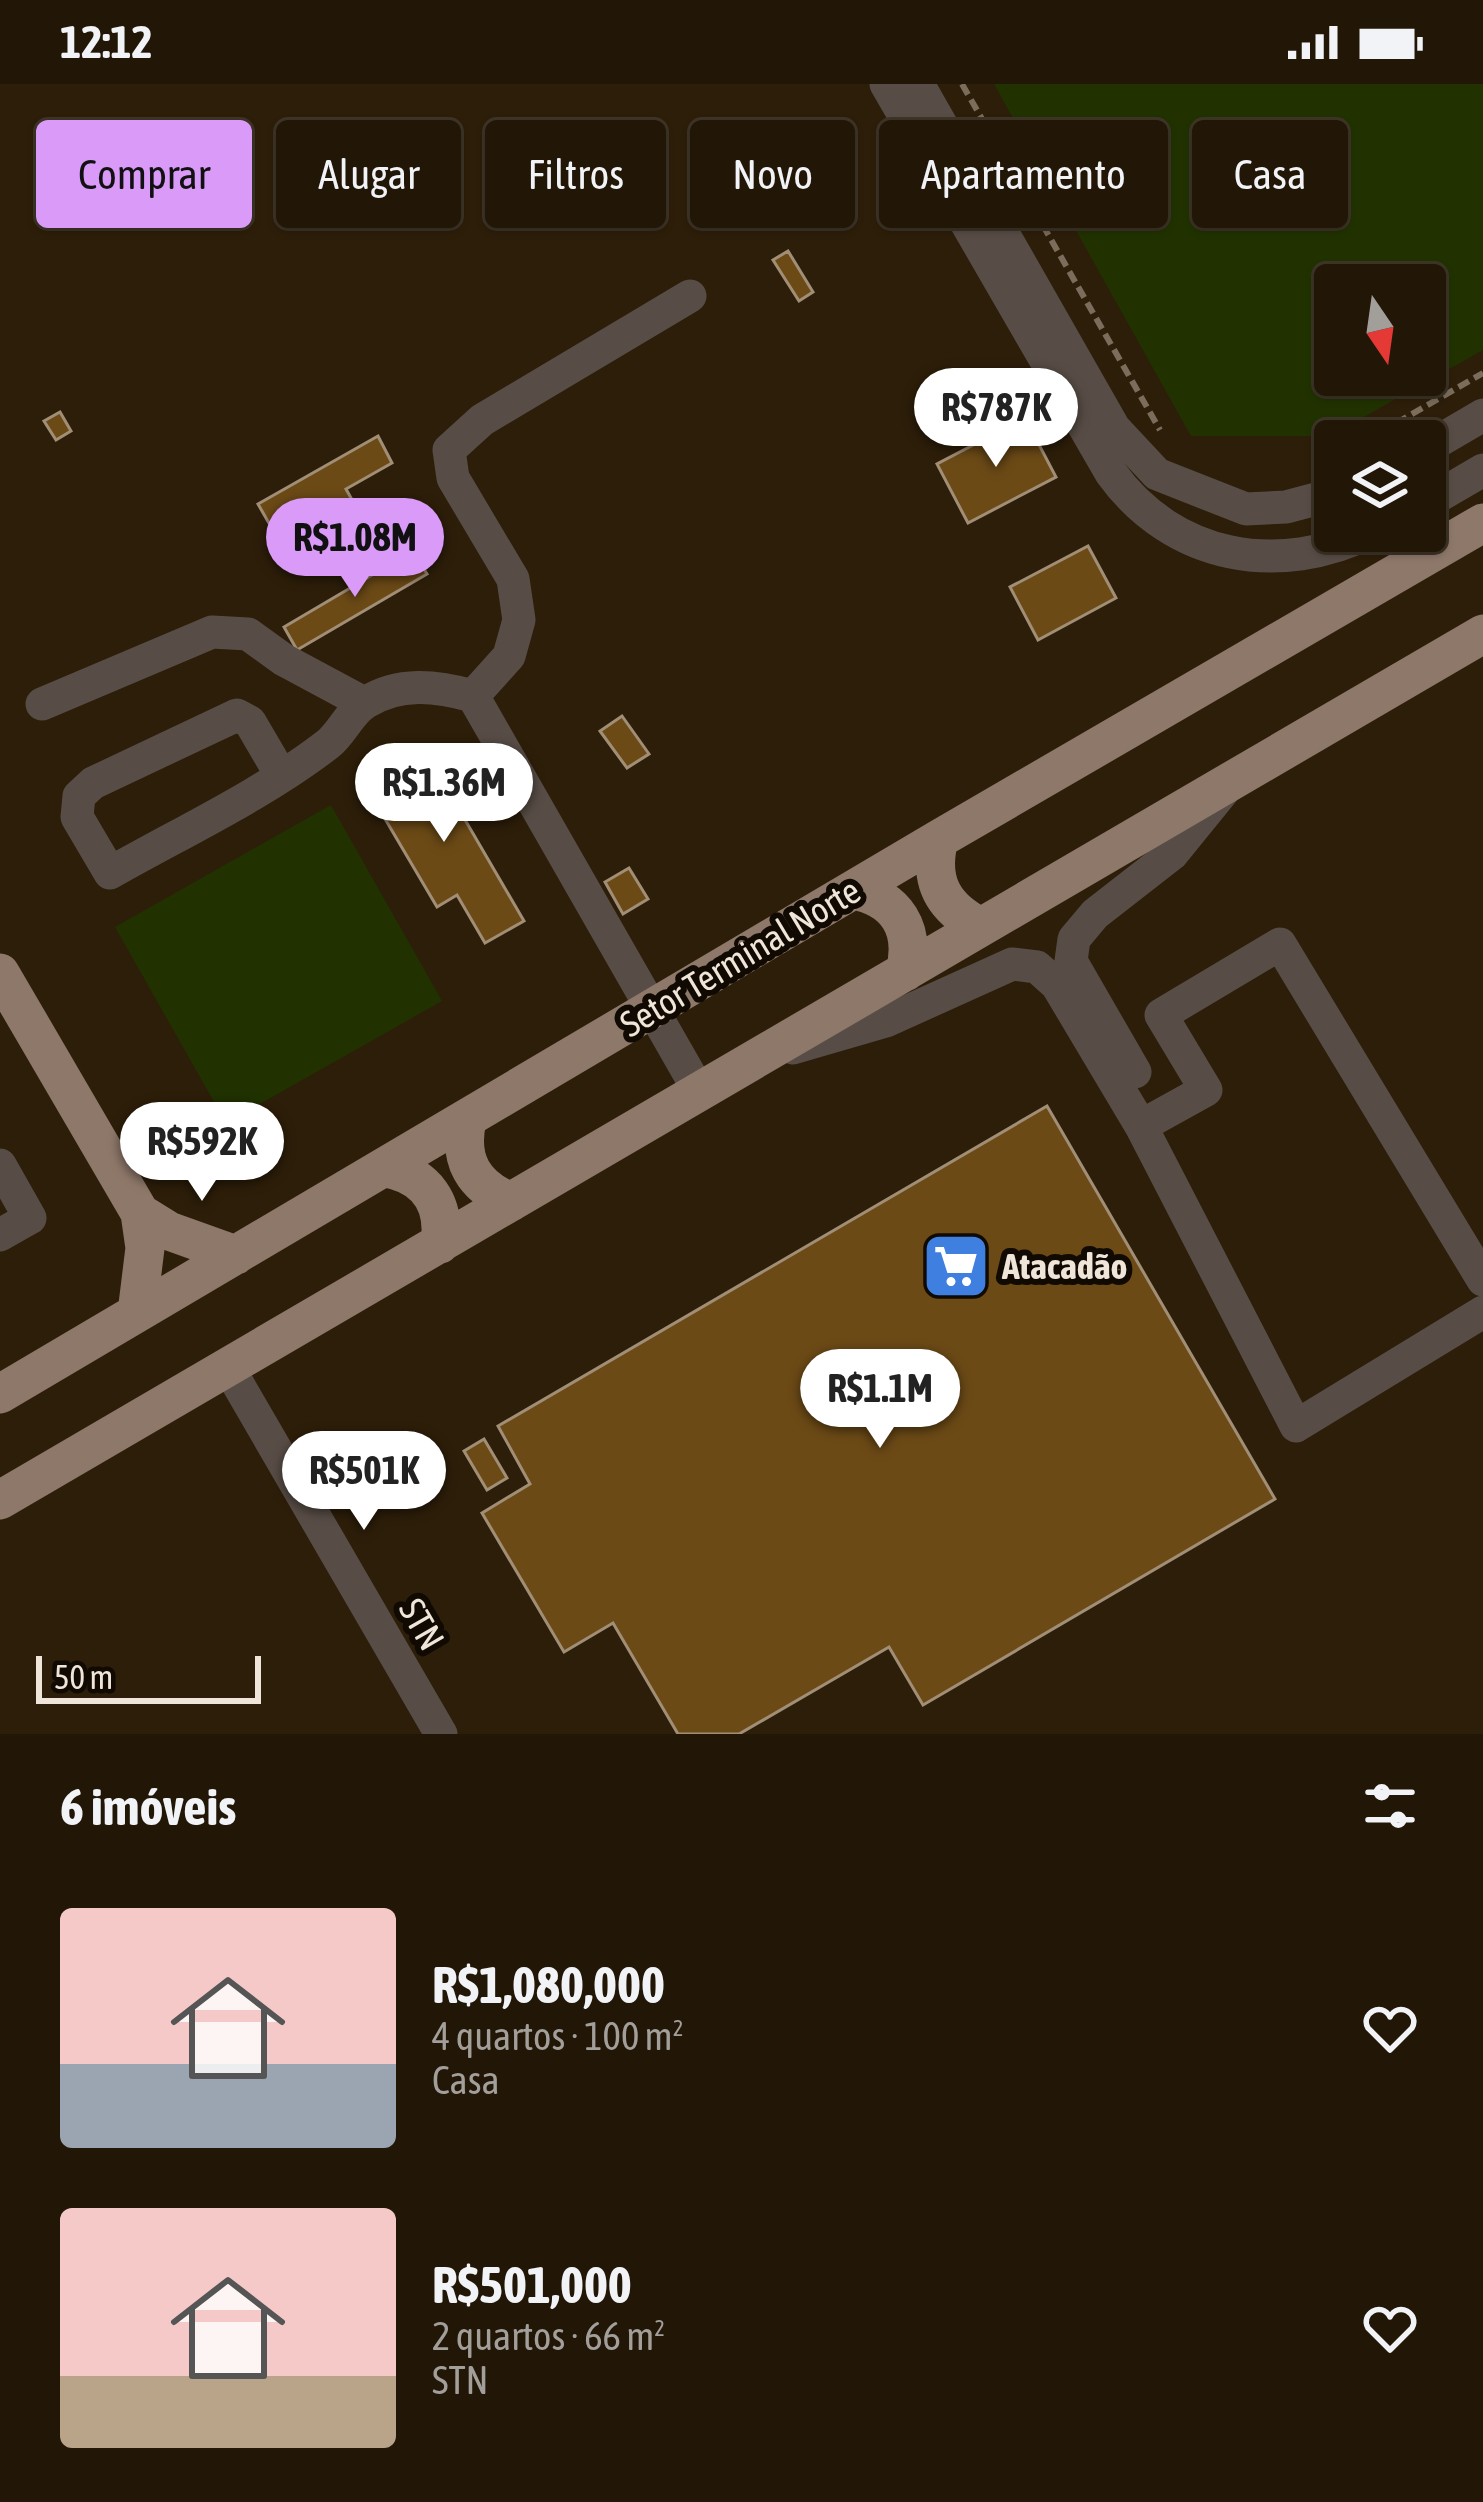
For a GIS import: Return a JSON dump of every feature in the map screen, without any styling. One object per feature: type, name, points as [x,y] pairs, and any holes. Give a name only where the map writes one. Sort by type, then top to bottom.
[{"type":"main road","name":"Setor Terminal Norte","points":[[0,1394],[1483,523]]},
{"type":"main road","points":[[11,1483],[228,1367],[1476,640]]},
{"type":"main road","points":[[939,839],[936,882],[945,902],[982,927]]},
{"type":"main road","points":[[854,890],[889,902],[902,917],[909,934],[905,971]]},
{"type":"main road","points":[[0,974],[140,1213],[145,1248],[137,1313]]},
{"type":"main road","points":[[467,1120],[466,1161],[476,1180],[511,1202]]},
{"type":"main road","points":[[386,1168],[404,1171],[432,1192],[442,1226],[440,1244]]},
{"type":"main road","points":[[140,1213],[169,1232],[236,1255]]},
{"type":"street","points":[[886,84],[1131,501],[1161,526],[1216,550],[1286,559],[1314,552]]},
{"type":"street","points":[[918,84],[1114,428],[1157,474],[1246,509],[1314,500]]},
{"type":"street","points":[[473,696],[509,656],[519,620],[513,579],[453,478],[448,450],[482,420],[690,296]]},
{"type":"street","points":[[1446,437],[1483,415]]},
{"type":"street","points":[[1446,492],[1483,470]]},
{"type":"street","points":[[42,704],[212,632],[248,634],[284,660],[364,703]]},
{"type":"street","points":[[281,775],[250,722],[237,716],[93,783],[79,796],[76,817],[110,873],[281,775],[332,741],[364,703],[404,688],[436,686],[473,696],[699,1090]]},
{"type":"street","points":[[1232,781],[1172,854],[1095,914],[1074,939],[1071,961],[1296,1426],[1483,1312]]},
{"type":"street","points":[[1150,1121],[1206,1090],[1161,1015],[1280,944],[1483,1280]]},
{"type":"street","points":[[756,1058],[886,1021],[1012,964],[1037,967],[1057,985],[1150,1121]]},
{"type":"street","points":[[0,1165],[30,1218],[0,1235]]},
{"type":"street","name":"STN","points":[[228,1367],[441,1734]]},
{"type":"path","points":[[962,84],[1166,440]]},
{"type":"path","points":[[1401,420],[1483,373]]},
{"type":"green space","points":[[994,84],[1483,84],[1483,350],[1446,371],[1446,264],[1314,264],[1314,396],[1401,396],[1358,420],[1314,420],[1314,436],[1191,436],[1075,228],[1168,228],[1168,120],[1014,120]]},
{"type":"green space","points":[[331,805],[442,1001],[226,1123],[115,927]]},
{"type":"building","points":[[788,251],[813,292],[799,301],[773,260]]},
{"type":"building","points":[[60,412],[71,431],[56,440],[44,421]]},
{"type":"building","points":[[1025,418],[1056,477],[968,523],[937,464]]},
{"type":"building","points":[[378,436],[392,463],[346,489],[356,507],[282,546],[258,504]]},
{"type":"building","points":[[1088,546],[1116,598],[1038,640],[1010,587]]},
{"type":"building","points":[[413,551],[427,574],[297,650],[284,627]]},
{"type":"building","points":[[622,716],[649,754],[627,768],[600,731]]},
{"type":"building","points":[[422,746],[524,921],[485,943],[457,895],[437,907],[381,812],[392,806],[374,775]]},
{"type":"building","points":[[629,868],[648,899],[623,914],[605,882]]},
{"type":"building","name":"Atacadão","points":[[1047,1106],[1275,1499],[923,1705],[889,1647],[739,1734],[678,1734],[613,1623],[564,1652],[482,1513],[530,1484],[498,1426]]},
{"type":"building","points":[[484,1439],[507,1478],[487,1490],[464,1451]]},
{"type":"place","name":"Atacadão","points":[[956,1266]]}]
